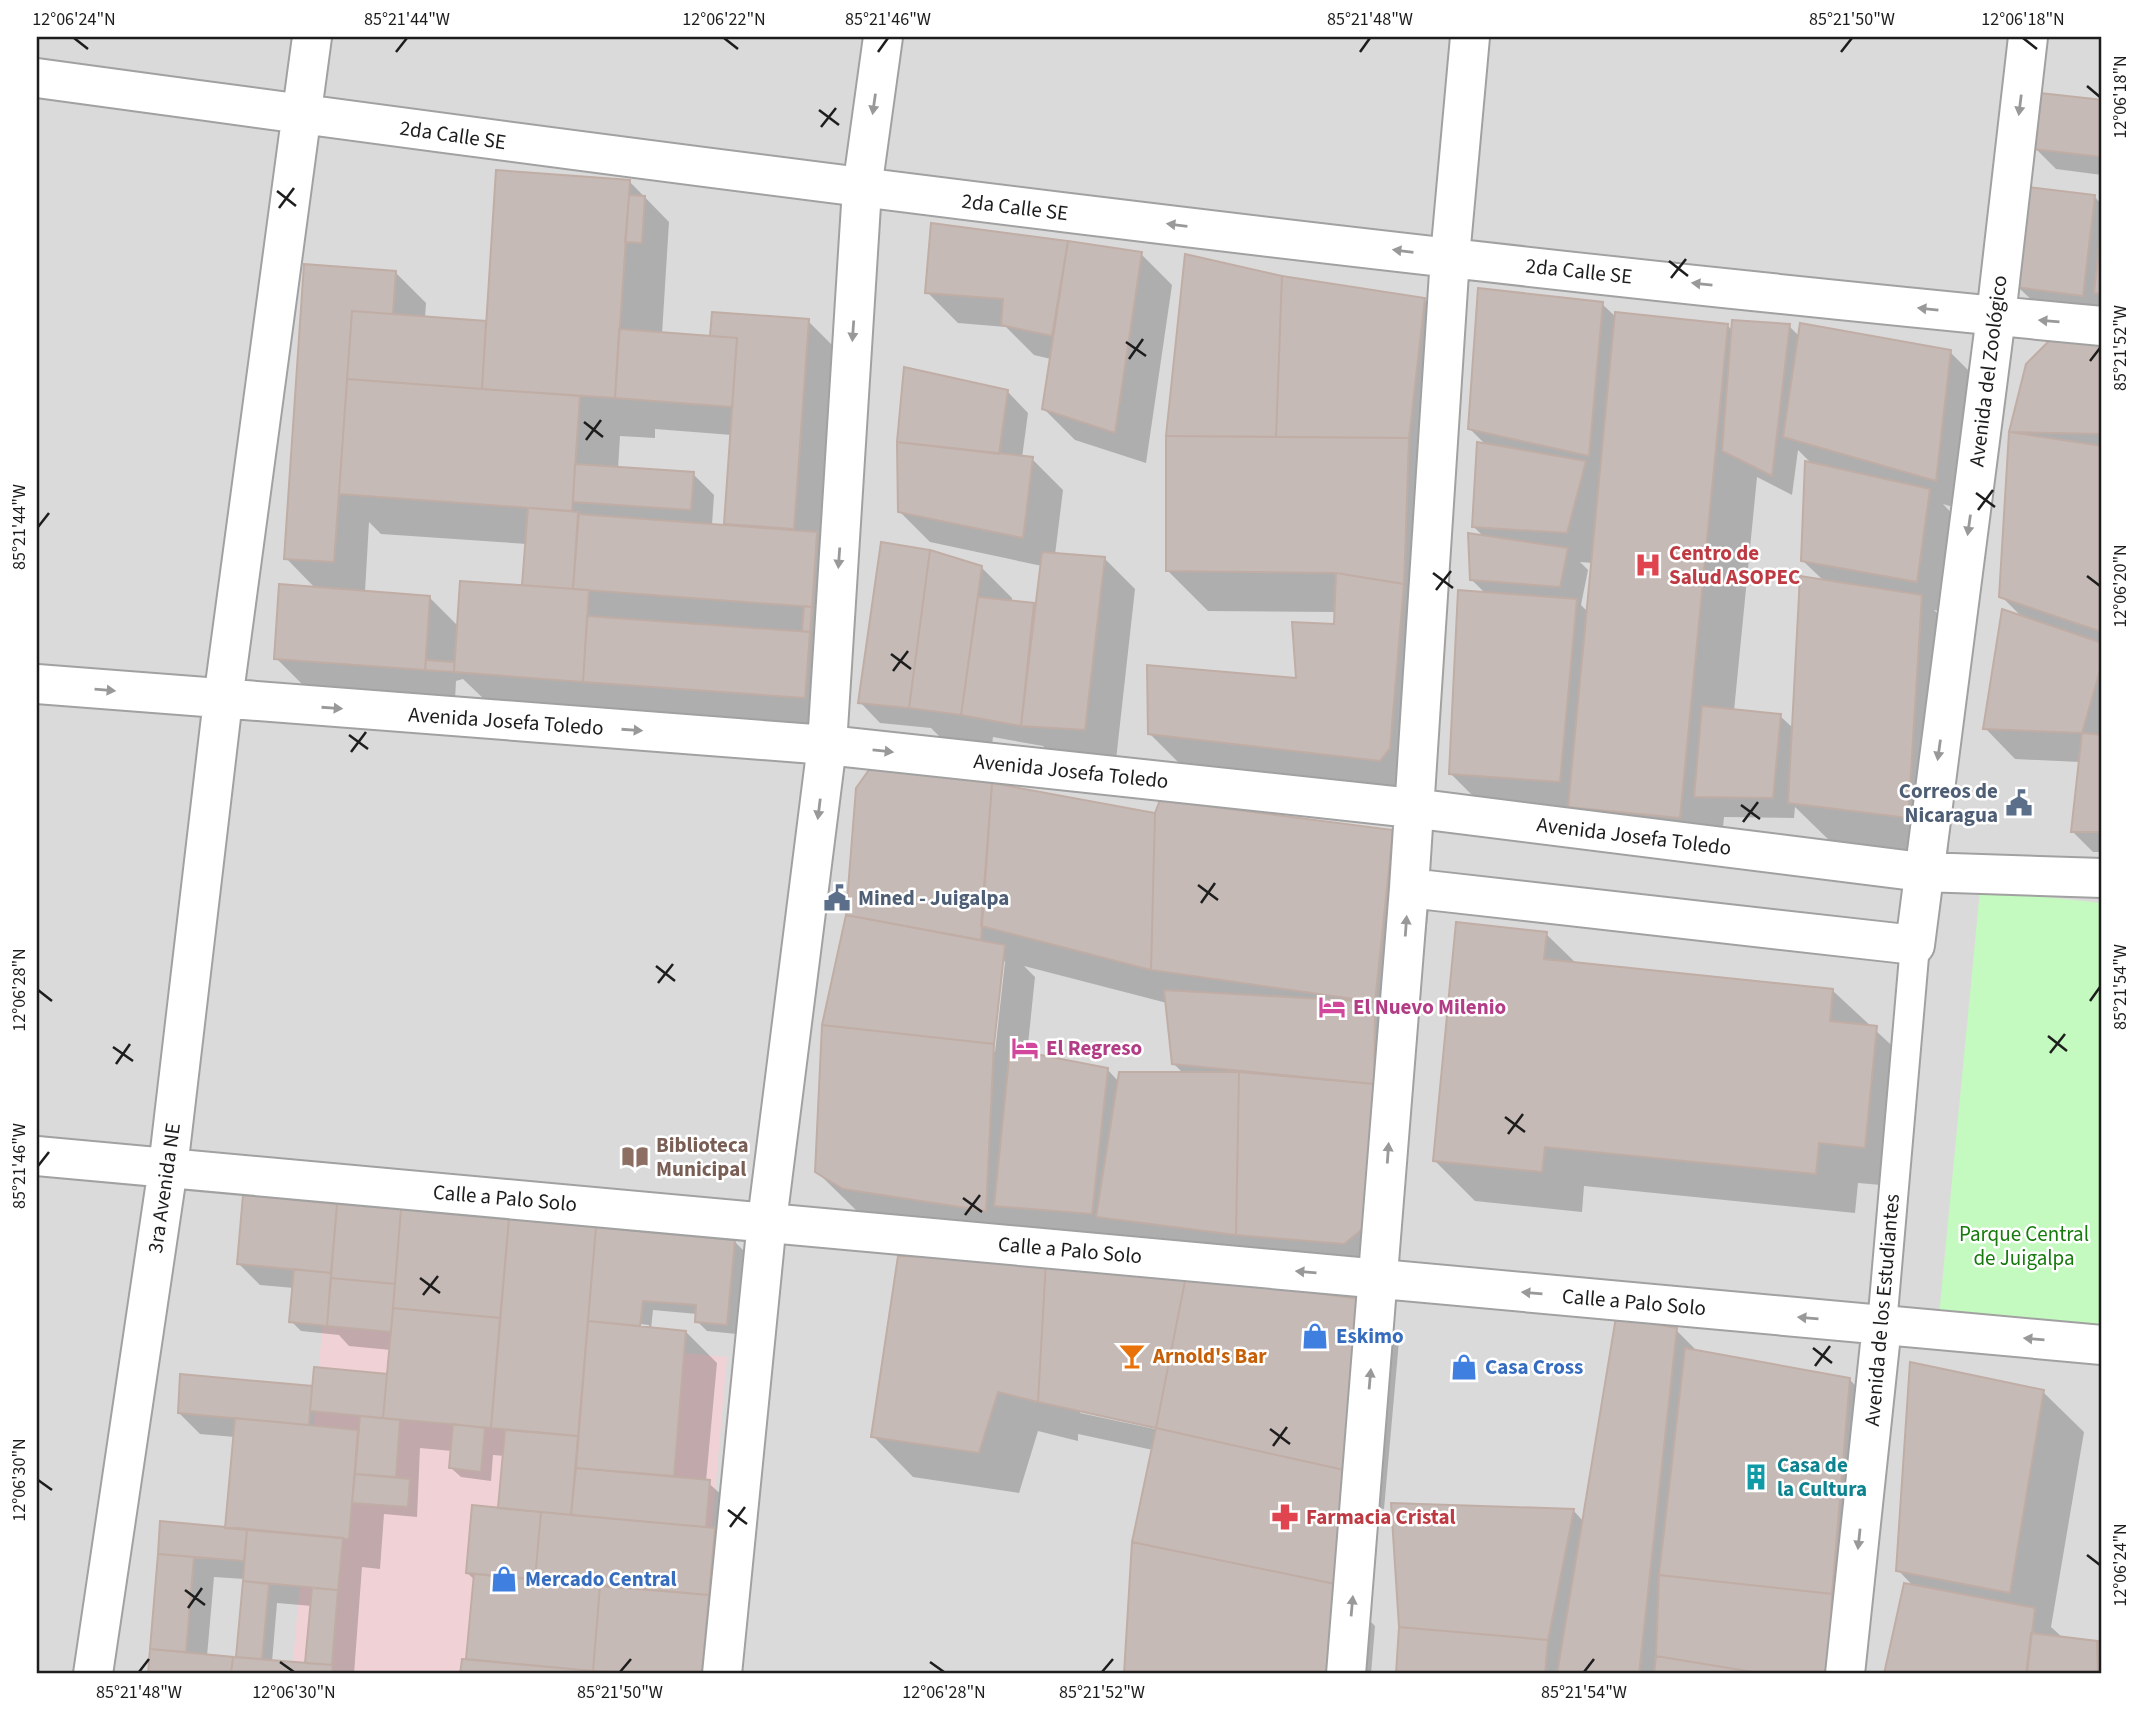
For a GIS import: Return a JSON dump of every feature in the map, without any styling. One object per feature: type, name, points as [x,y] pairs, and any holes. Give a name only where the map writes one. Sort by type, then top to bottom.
[{"type":"street","name":"3ra Avenida NE","points":[[93,1674],[167,1168],[223,700],[312,37]]},
{"type":"street","points":[[722,1674],[767,1221],[827,744],[862,189],[883,37]]},
{"type":"street","points":[[1346,1674],[1409,888],[1412,808],[1450,257],[1470,37]]},
{"type":"street","name":"Avenida del Zoológico","points":[[1915,944],[1996,316],[2028,37]]},
{"type":"street","name":"2da Calle SE","points":[[37,78],[862,189],[1450,257],[2102,326]]},
{"type":"street","name":"Avenida Josefa Toledo","points":[[37,684],[827,744],[1412,808],[1923,872],[2102,878]]},
{"type":"street","points":[[1409,888],[1915,944]]},
{"type":"street","name":"Avenida de los Estudiantes","points":[[1845,1674],[1882,1325],[1915,944]]},
{"type":"street","name":"Calle a Palo Solo","points":[[37,1156],[2102,1345]]},
{"type":"shaded area","points":[[37,37],[2102,37],[2102,1674],[37,1674]]},
{"type":"shaded area","name":"Mercado Central","points":[[323,1319],[727,1357],[699,1674],[292,1674]]},
{"type":"green space","name":"Parque Central de Juigalpa","points":[[1980,890],[2102,903],[2102,1332],[1939,1315]]},
{"type":"building","points":[[2040,93],[2102,100],[2102,157],[2033,149]]},
{"type":"building","points":[[496,170],[630,180],[615,398],[482,389]]},
{"type":"building","points":[[2028,187],[2095,195],[2083,296],[2016,287]]},
{"type":"building","points":[[629,195],[645,196],[642,243],[625,242]]},
{"type":"building","points":[[2102,220],[2102,294],[2094,293]]},
{"type":"building","points":[[931,223],[1068,241],[1052,336],[1001,325],[1003,299],[925,293]]},
{"type":"building","points":[[1068,241],[1142,252],[1115,433],[1042,409]]},
{"type":"building","points":[[1185,254],[1282,276],[1276,437],[1166,436]]},
{"type":"building","points":[[304,264],[396,271],[393,314],[352,311],[334,562],[284,559]]},
{"type":"building","points":[[1282,276],[1425,298],[1409,438],[1276,437]]},
{"type":"building","points":[[1478,288],[1603,302],[1589,456],[1468,429]]},
{"type":"building","points":[[352,311],[486,321],[482,389],[347,379]]},
{"type":"building","points":[[712,312],[809,319],[794,529],[724,524],[737,338],[710,336]]},
{"type":"building","name":"Centro de Salud ASOPEC","points":[[1615,312],[1728,324],[1680,818],[1568,807]]},
{"type":"building","points":[[1732,320],[1790,324],[1772,476],[1722,451]]},
{"type":"building","points":[[1800,323],[1951,350],[1936,481],[1783,437]]},
{"type":"building","points":[[619,329],[737,338],[732,407],[615,398]]},
{"type":"building","points":[[2051,339],[2102,344],[2102,434],[2009,432],[2026,364]]},
{"type":"building","points":[[904,367],[1008,390],[999,454],[897,442]]},
{"type":"building","points":[[347,379],[580,396],[572,511],[339,494]]},
{"type":"building","points":[[2009,432],[2102,446],[2102,632],[1999,597]]},
{"type":"building","points":[[1166,436],[1409,438],[1404,584],[1336,573],[1166,571]]},
{"type":"building","points":[[897,442],[1033,457],[1023,538],[898,512]]},
{"type":"building","points":[[1477,442],[1586,461],[1567,533],[1472,527]]},
{"type":"building","points":[[1805,461],[1930,489],[1917,582],[1801,561]]},
{"type":"building","points":[[575,464],[694,472],[691,510],[573,502]]},
{"type":"building","points":[[528,508],[579,512],[573,589],[522,585]]},
{"type":"building","points":[[578,514],[817,532],[812,607],[573,589]]},
{"type":"building","points":[[1468,533],[1568,548],[1560,587],[1470,580]]},
{"type":"building","points":[[881,542],[930,550],[909,708],[858,703]]},
{"type":"building","points":[[930,550],[982,566],[961,715],[909,708]]},
{"type":"building","points":[[1042,552],[1105,557],[1085,730],[1021,726]]},
{"type":"building","points":[[1336,573],[1404,584],[1390,748],[1380,761],[1148,734],[1147,665],[1296,678],[1292,622],[1334,624]]},
{"type":"building","points":[[1800,576],[1922,595],[1908,818],[1788,803]]},
{"type":"building","points":[[460,581],[589,590],[583,682],[454,672]]},
{"type":"building","points":[[279,584],[430,596],[425,670],[274,659]]},
{"type":"building","points":[[1458,590],[1577,599],[1560,782],[1449,774]]},
{"type":"building","points":[[978,597],[1034,603],[1021,726],[961,715]]},
{"type":"building","points":[[804,606],[812,607],[810,632],[802,631]]},
{"type":"building","points":[[2002,609],[2102,643],[2102,663],[2082,733],[1983,729]]},
{"type":"building","points":[[587,616],[810,632],[805,698],[583,682]]},
{"type":"building","points":[[426,660],[454,662],[454,672],[425,670]]},
{"type":"building","points":[[1702,706],[1781,714],[1773,798],[1694,797]]},
{"type":"building","points":[[2082,733],[2102,735],[2102,832],[2071,832]]},
{"type":"building","points":[[871,767],[992,783],[981,940],[846,915],[856,788]]},
{"type":"building","points":[[992,783],[1155,813],[1151,970],[981,926]]},
{"type":"building","points":[[1160,800],[1393,830],[1375,1002],[1151,970],[1155,813]]},
{"type":"building","points":[[846,915],[1005,945],[994,1044],[822,1025]]},
{"type":"building","points":[[1456,922],[1547,932],[1544,959],[1833,989],[1830,1021],[1877,1026],[1865,1148],[1819,1143],[1816,1174],[1545,1147],[1542,1172],[1433,1161]]},
{"type":"building","points":[[1164,990],[1375,1002],[1374,1084],[1172,1064]]},
{"type":"building","points":[[822,1025],[994,1044],[986,1211],[843,1189],[815,1172]]},
{"type":"building","points":[[1010,1049],[1108,1068],[1092,1214],[994,1206]]},
{"type":"building","points":[[1119,1072],[1239,1072],[1236,1235],[1096,1217]]},
{"type":"building","points":[[1239,1072],[1374,1084],[1366,1226],[1344,1244],[1236,1235]]},
{"type":"building","points":[[243,1195],[337,1204],[331,1273],[237,1264]]},
{"type":"building","points":[[337,1204],[401,1209],[395,1284],[331,1278]]},
{"type":"building","points":[[401,1209],[509,1219],[500,1318],[393,1308]]},
{"type":"building","points":[[509,1219],[596,1227],[578,1436],[491,1428]]},
{"type":"building","name":"Biblioteca Municipal","points":[[596,1227],[735,1240],[727,1325],[695,1322],[696,1305],[643,1301],[640,1326],[588,1321]]},
{"type":"building","points":[[898,1256],[1046,1261],[1038,1402],[998,1392],[979,1453],[871,1437]]},
{"type":"building","points":[[1046,1261],[1186,1276],[1156,1428],[1038,1402]]},
{"type":"building","points":[[294,1269],[331,1273],[327,1326],[289,1322]]},
{"type":"building","points":[[1186,1276],[1360,1299],[1344,1470],[1156,1428]]},
{"type":"building","points":[[331,1278],[395,1284],[391,1332],[327,1326]]},
{"type":"building","points":[[393,1308],[500,1318],[491,1428],[383,1418]]},
{"type":"building","points":[[1616,1317],[1677,1328],[1639,1674],[1557,1674]]},
{"type":"building","points":[[588,1321],[686,1331],[674,1476],[576,1468]]},
{"type":"building","name":"Casa de la Cultura","points":[[1685,1348],[1850,1378],[1832,1594],[1659,1575]]},
{"type":"building","points":[[1910,1362],[2044,1390],[2010,1593],[1896,1571]]},
{"type":"building","points":[[314,1367],[387,1374],[383,1418],[310,1411]]},
{"type":"building","points":[[180,1374],[312,1386],[309,1425],[178,1413]]},
{"type":"building","points":[[360,1416],[400,1420],[396,1477],[355,1474]]},
{"type":"building","points":[[235,1418],[358,1430],[349,1539],[225,1528]]},
{"type":"building","points":[[453,1424],[485,1428],[481,1472],[449,1468]]},
{"type":"building","points":[[1156,1428],[1344,1470],[1335,1584],[1132,1542]]},
{"type":"building","points":[[505,1430],[578,1436],[571,1515],[498,1508]]},
{"type":"building","points":[[576,1468],[710,1480],[706,1527],[571,1515]]},
{"type":"building","points":[[355,1474],[410,1479],[408,1507],[352,1503]]},
{"type":"building","points":[[1391,1503],[1574,1509],[1548,1640],[1399,1627]]},
{"type":"building","points":[[472,1505],[541,1512],[535,1579],[466,1573]]},
{"type":"building","points":[[541,1512],[715,1528],[709,1595],[535,1579]]},
{"type":"building","points":[[160,1521],[247,1529],[244,1561],[158,1554]]},
{"type":"building","points":[[247,1529],[343,1538],[338,1590],[243,1581]]},
{"type":"building","points":[[1132,1542],[1335,1584],[1328,1674],[1124,1674]]},
{"type":"building","points":[[158,1554],[194,1557],[186,1652],[150,1649]]},
{"type":"building","points":[[474,1574],[600,1586],[593,1671],[466,1659]]},
{"type":"building","points":[[1659,1575],[1832,1594],[1829,1674],[1765,1674],[1656,1656]]},
{"type":"building","points":[[243,1581],[269,1584],[262,1659],[236,1657]]},
{"type":"building","points":[[1904,1583],[2035,1608],[2027,1674],[1884,1674]]},
{"type":"building","points":[[600,1586],[709,1595],[702,1674],[593,1671]]},
{"type":"building","points":[[312,1588],[338,1590],[332,1665],[305,1663]]},
{"type":"building","points":[[1399,1627],[1548,1640],[1545,1674],[1396,1674]]},
{"type":"building","points":[[2031,1633],[2097,1641],[2098,1674],[2026,1674]]},
{"type":"building","points":[[2097,1641],[2102,1641],[2102,1674],[2098,1674]]},
{"type":"building","points":[[150,1649],[233,1657],[231,1674],[148,1674]]},
{"type":"building","points":[[1656,1656],[1765,1674],[1654,1674]]},
{"type":"building","points":[[233,1657],[332,1665],[333,1674],[231,1674]]},
{"type":"building","points":[[462,1659],[593,1671],[593,1674],[460,1674]]},
{"type":"building","points":[[593,1671],[630,1674],[593,1674]]},
{"type":"place","name":"Centro de Salud ASOPEC","points":[[1648,565]]},
{"type":"place","name":"Correos de Nicaragua","points":[[2019,803]]},
{"type":"place","name":"Mined - Juigalpa","points":[[837,898]]},
{"type":"place","name":"El Nuevo Milenio","points":[[1332,1007]]},
{"type":"place","name":"El Regreso","points":[[1025,1048]]},
{"type":"place","name":"Biblioteca Municipal","points":[[635,1157]]},
{"type":"place","name":"Eskimo","points":[[1315,1336]]},
{"type":"place","name":"Arnold's Bar","points":[[1132,1356]]},
{"type":"place","name":"Casa Cross","points":[[1464,1367]]},
{"type":"place","name":"Casa de la Cultura","points":[[1756,1477]]},
{"type":"place","name":"Farmacia Cristal","points":[[1285,1517]]},
{"type":"place","name":"Mercado Central","points":[[504,1579]]}]
